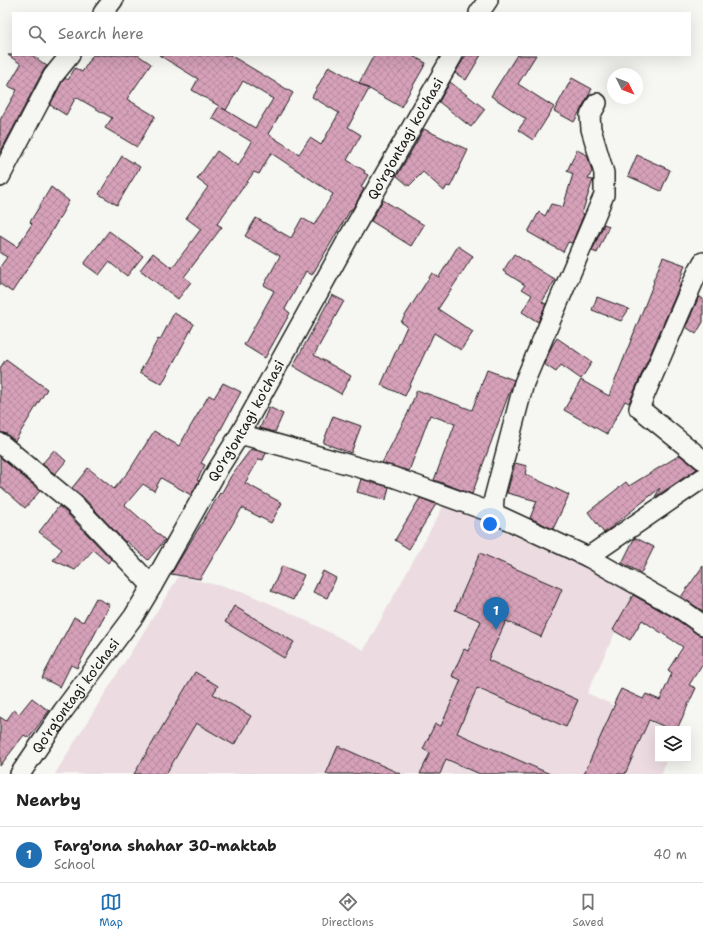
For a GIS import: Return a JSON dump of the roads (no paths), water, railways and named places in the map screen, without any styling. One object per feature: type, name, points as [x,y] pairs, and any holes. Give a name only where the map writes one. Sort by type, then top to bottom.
[{"type":"street","points":[[104,12],[113,0]]},
{"type":"street","points":[[480,12],[488,0]]},
{"type":"street","points":[[0,177],[53,76],[69,56]]},
{"type":"street","name":"Qo'rg'ontagi ko'chasi","points":[[20,774],[63,711],[134,616],[218,469],[240,434],[452,56]]},
{"type":"street","points":[[493,513],[494,498],[524,384],[604,196],[604,173],[591,129],[590,116],[597,103]]},
{"type":"street","points":[[703,262],[639,408],[703,460]]},
{"type":"street","points":[[240,434],[393,478],[493,513],[588,557],[682,610],[703,625]]},
{"type":"street","points":[[0,444],[74,504],[152,586]]},
{"type":"street","points":[[588,557],[703,478]]},
{"type":"place","name":"Farg'ona shahar 30-maktab","points":[[496,630]]}]
